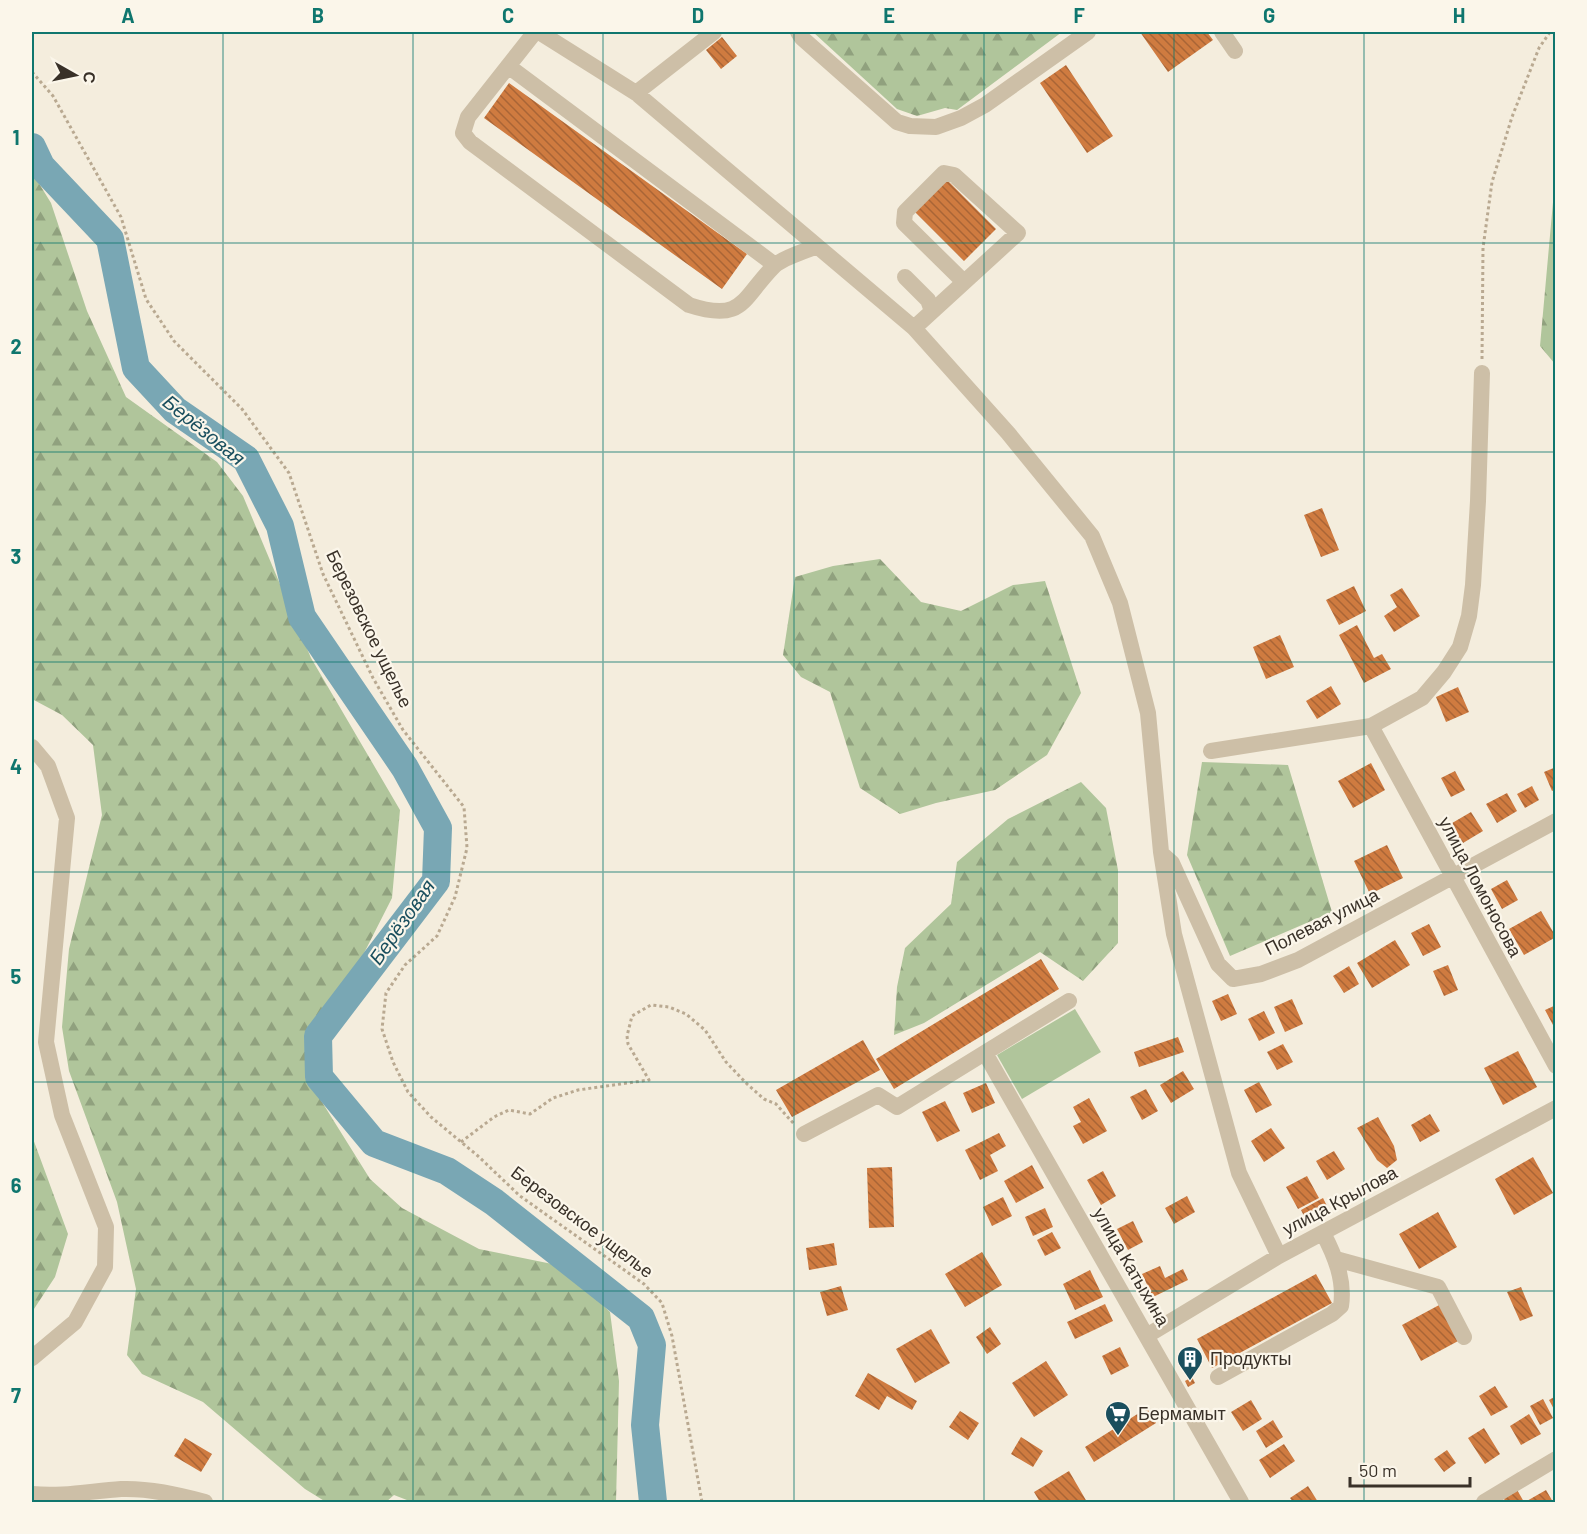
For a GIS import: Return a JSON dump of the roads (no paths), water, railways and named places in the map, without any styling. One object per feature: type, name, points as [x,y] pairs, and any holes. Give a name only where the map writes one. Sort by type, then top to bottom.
[{"type":"street","points":[[817,246],[776,265],[745,302],[729,310],[709,311],[689,305],[479,150],[463,133],[468,117],[537,32],[638,95],[817,246],[914,328],[1008,433],[1092,536],[1120,603],[1148,713],[1161,852],[1174,934],[1239,1173],[1279,1257]]},
{"type":"street","points":[[638,95],[714,32]]},
{"type":"street","points":[[798,32],[897,122],[910,126],[927,127],[936,127],[961,118],[985,105],[1088,32]]},
{"type":"street","points":[[1222,32],[1235,51]]},
{"type":"street","points":[[508,66],[776,265]]},
{"type":"street","points":[[638,74],[638,95]]},
{"type":"street","points":[[914,328],[1018,233],[954,175],[944,173],[905,212],[904,223],[964,282]]},
{"type":"street","points":[[905,277],[928,300],[932,311]]},
{"type":"street","points":[[1211,751],[1371,726],[1422,698],[1444,672],[1460,647],[1469,616],[1473,585],[1482,373]]},
{"type":"street","name":"улица Ломоносова","points":[[1371,726],[1556,1066]]},
{"type":"street","points":[[32,747],[48,766],[67,818],[46,1042],[62,1114],[106,1227],[105,1267],[75,1322],[32,1358]]},
{"type":"street","name":"Полевая улица","points":[[1161,852],[1172,863],[1218,964],[1233,979],[1261,974],[1298,960],[1556,821]]},
{"type":"street","points":[[804,1134],[878,1095],[897,1107],[1069,1000]]},
{"type":"street","name":"улица Катыхина","points":[[985,1053],[1148,1335],[1238,1501]]},
{"type":"street","name":"улица Крылова","points":[[1148,1335],[1279,1257],[1556,1108]]},
{"type":"street","points":[[1218,1377],[1332,1314],[1341,1306],[1343,1295],[1336,1259],[1323,1233]]},
{"type":"street","points":[[1336,1259],[1438,1287],[1464,1336]]},
{"type":"street","points":[[1484,1503],[1556,1459]]},
{"type":"street","points":[[32,1494],[51,1499],[123,1489],[174,1494],[205,1503]]},
{"type":"waterway","name":"Берёзовая","points":[[32,147],[41,166],[110,239],[136,368],[175,410],[246,459],[280,526],[302,617],[405,768],[438,828],[436,881],[318,1036],[319,1077],[374,1143],[447,1171],[494,1202],[641,1318],[652,1345],[645,1425],[653,1502]]},
{"type":"place","name":"Продукты","points":[[1190,1382]]},
{"type":"place","name":"Бермамыт","points":[[1118,1437]]}]
